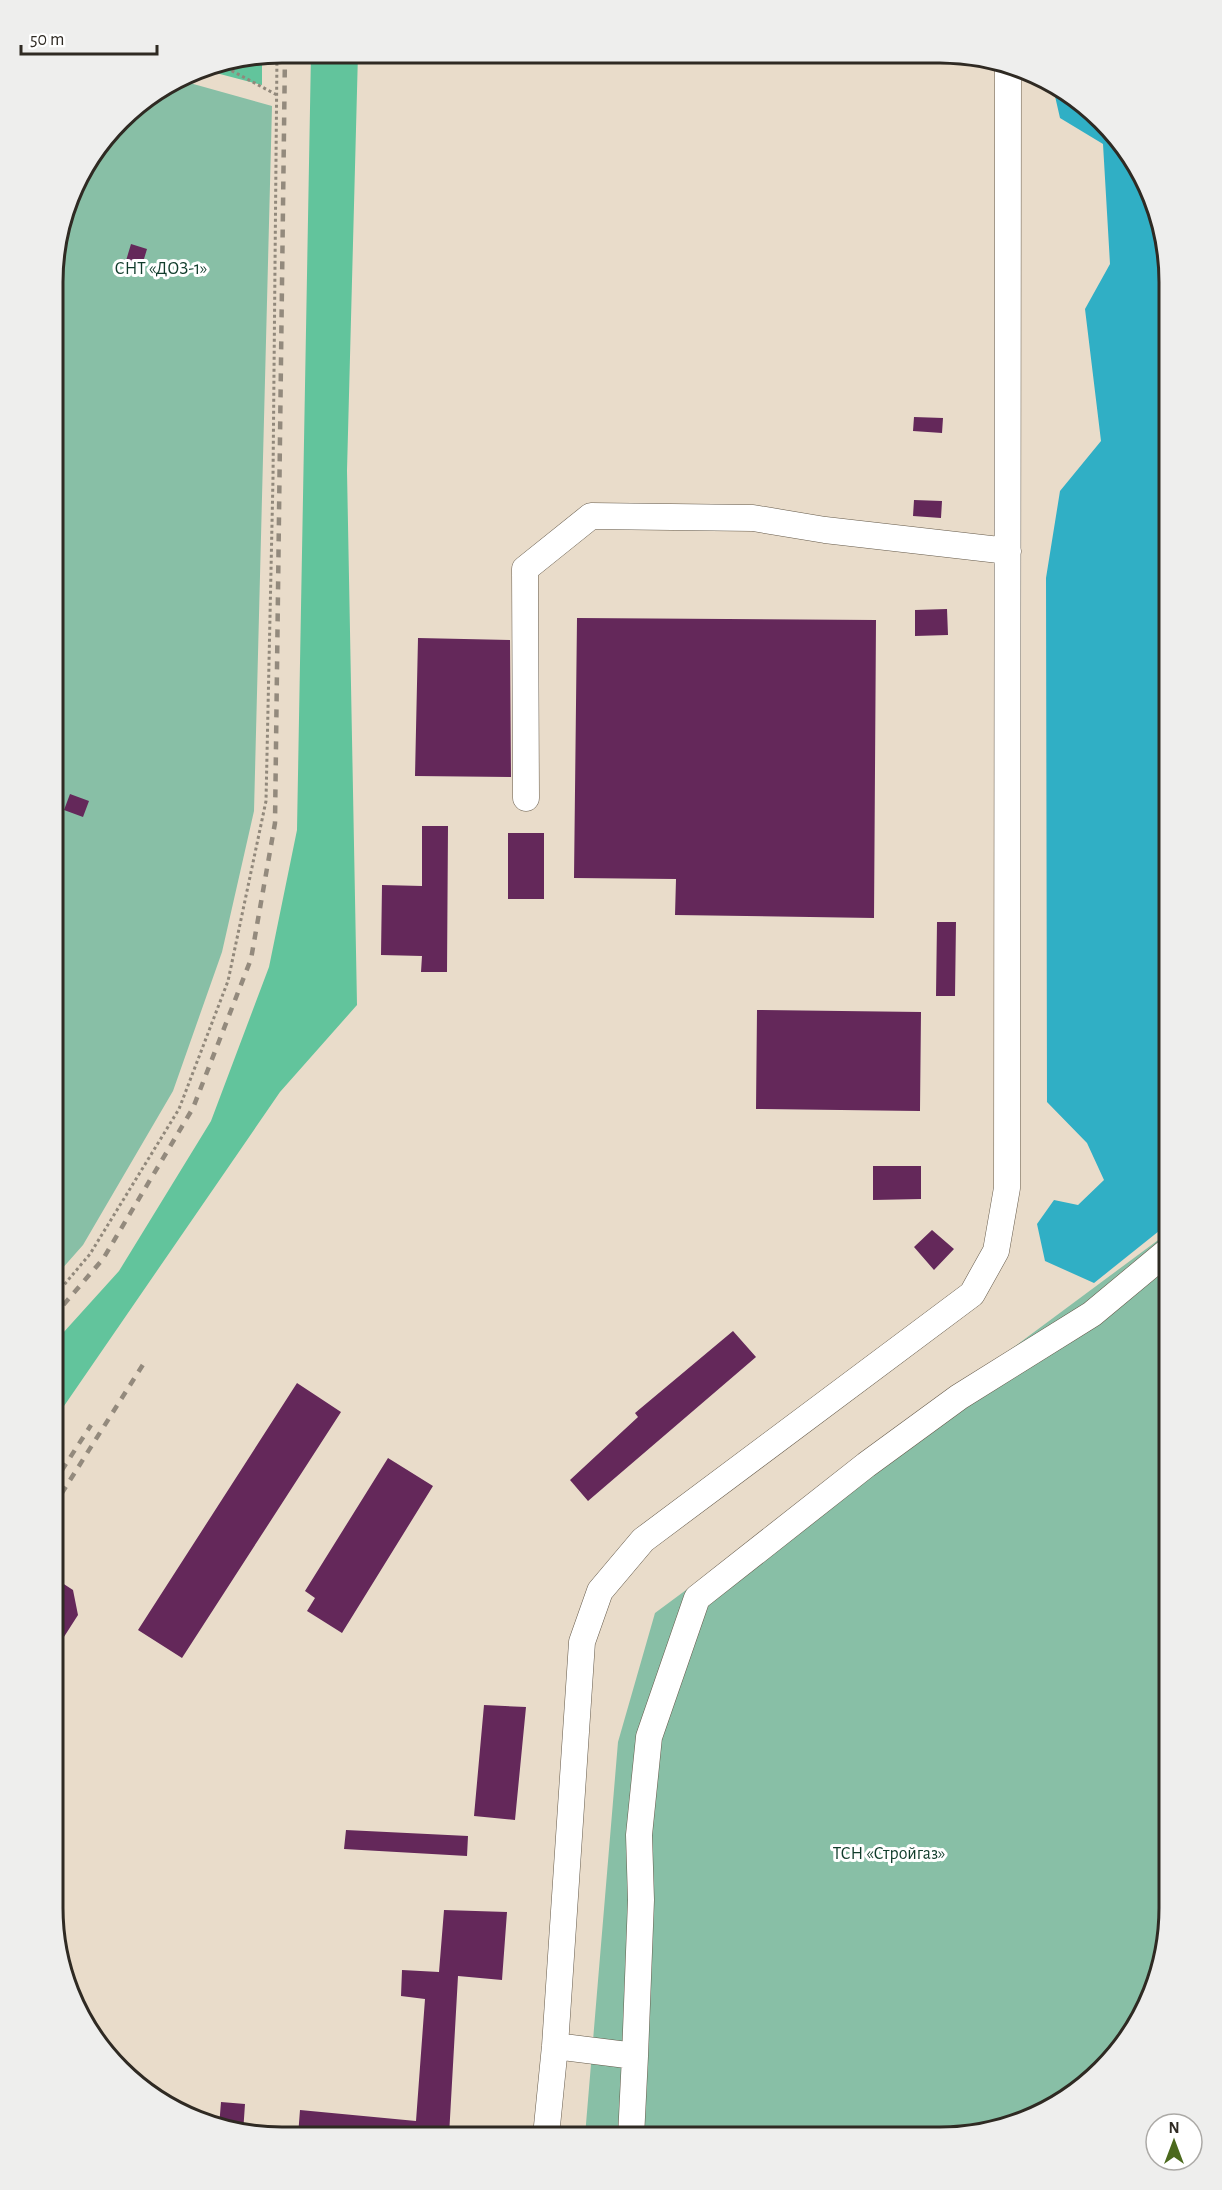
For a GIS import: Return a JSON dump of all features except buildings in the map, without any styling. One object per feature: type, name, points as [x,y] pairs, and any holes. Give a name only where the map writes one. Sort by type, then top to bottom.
[{"type":"street","points":[[547,2127],[555,2046],[582,1642],[600,1591],[643,1540],[972,1294],[996,1251],[1007,1188],[1008,74]]},
{"type":"street","points":[[526,798],[525,569],[591,516],[753,518],[825,530],[1008,551]]},
{"type":"street","points":[[631,2127],[641,1900],[639,1835],[650,1737],[697,1598],[875,1458],[959,1397],[1092,1314],[1159,1258]]},
{"type":"street","points":[[555,2046],[635,2056]]},
{"type":"path","points":[[63,1286],[90,1254],[179,1109],[228,981],[266,801],[273,478],[277,63]]},
{"type":"path","points":[[228,69],[277,95]]},
{"type":"green space","points":[[311,63],[358,63],[347,471],[357,1005],[280,1092],[63,1407],[63,1333],[119,1271],[211,1121],[269,967],[297,830]]},
{"type":"green space","points":[[262,64],[262,85],[217,73]]},
{"type":"green space","name":"СНТ «ДОЗ-1»","points":[[191,83],[272,106],[254,811],[222,952],[173,1091],[83,1245],[63,1268],[63,268],[70,225],[86,185],[100,160],[117,138],[138,117],[160,100]]},
{"type":"green space","name":"ТСН «Стройгаз»","points":[[1159,1239],[1159,1922],[1152,1965],[1142,1992],[1122,2030],[1095,2063],[1062,2090],[1024,2110],[997,2120],[954,2127],[586,2127],[618,1742],[655,1613]]},
{"type":"water","points":[[1055,96],[1095,127],[1122,160],[1142,198],[1152,225],[1159,268],[1159,1231],[1094,1283],[1045,1261],[1037,1224],[1054,1200],[1078,1205],[1104,1180],[1087,1143],[1047,1102],[1046,578],[1060,491],[1101,441],[1085,309],[1110,264],[1103,144],[1060,118]]},
{"type":"railway","points":[[63,1305],[103,1259],[193,1108],[251,959],[275,823],[285,63]]},
{"type":"railway","points":[[63,1491],[144,1363]]},
{"type":"railway","points":[[63,1468],[91,1425]]}]
